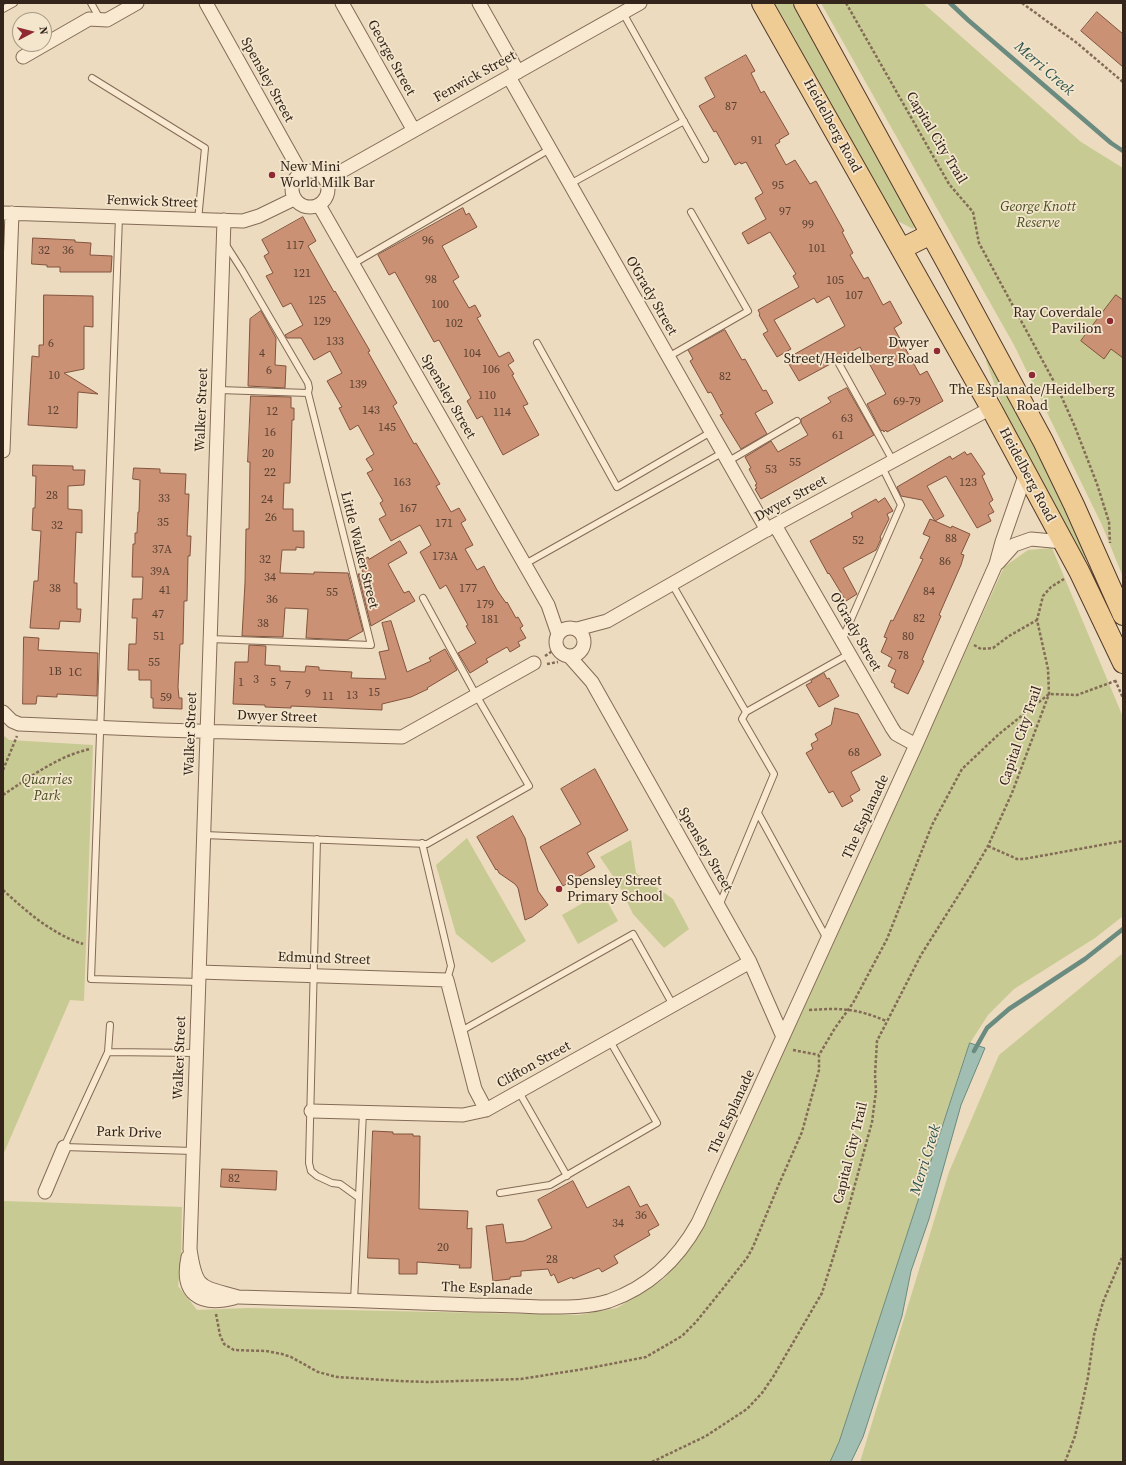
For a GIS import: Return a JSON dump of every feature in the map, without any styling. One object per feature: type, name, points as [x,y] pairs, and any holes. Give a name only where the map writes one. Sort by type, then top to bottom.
[{"type":"main road","name":"Heidelberg Road","points":[[762,3],[991,408],[1079,571],[1123,663]]},
{"type":"main road","name":"Heidelberg Road","points":[[804,3],[1043,441],[1123,615]]},
{"type":"main road","points":[[901,250],[931,234]]},
{"type":"street","points":[[23,57],[88,19],[107,20],[137,3]]},
{"type":"street","name":"Spensley Street","points":[[206,3],[301,173]]},
{"type":"street","name":"George Street","points":[[342,3],[413,129]]},
{"type":"street","name":"O'Grady Street","points":[[479,3],[550,149],[710,432],[842,641],[892,728],[896,734],[916,745]]},
{"type":"street","name":"Fenwick Street","points":[[326,180],[413,129],[514,74],[620,8],[640,3]]},
{"type":"street","points":[[306,171],[317,172],[326,180],[328,191],[323,202],[319,205],[308,207],[303,206],[294,199],[292,187],[296,177],[301,173],[306,171]]},
{"type":"street","name":"Fenwick Street","points":[[7,213],[243,221],[251,220],[294,199]]},
{"type":"street","name":"Spensley Street","points":[[319,205],[548,605],[568,630]]},
{"type":"street","points":[[3,450],[7,213]]},
{"type":"street","name":"Walker Street","points":[[197,1289],[188,1286],[186,1268],[190,1249],[224,220]]},
{"type":"street","name":"Dwyer Street","points":[[568,630],[607,621],[771,528],[991,408]]},
{"type":"street","name":"The Esplanade","points":[[238,1297],[206,1288],[197,1289],[199,1298],[209,1301],[238,1297],[580,1307],[596,1305],[611,1300],[641,1285],[656,1275],[680,1252],[698,1223],[828,940],[963,640],[996,564],[1026,473]]},
{"type":"street","name":"The Esplanade","points":[[996,564],[1014,546],[1031,539],[1063,542]]},
{"type":"street","name":"Dwyer Street","points":[[583,647],[607,621]]},
{"type":"street","points":[[568,630],[584,636],[583,647],[579,654],[569,656],[560,652],[557,648],[556,638],[568,630]]},
{"type":"street","name":"Spensley Street","points":[[583,647],[592,682]]},
{"type":"street","name":"Spensley Street","points":[[569,656],[592,682],[719,906],[750,962],[783,1037]]},
{"type":"street","name":"Dwyer Street","points":[[19,724],[402,737],[534,663]]},
{"type":"street","points":[[3,712],[12,721],[19,724]]},
{"type":"street","name":"Clifton Street","points":[[311,1111],[463,1115],[486,1110],[750,962]]},
{"type":"street","name":"Edmund Street","points":[[199,977],[312,975],[448,980]]},
{"type":"street","points":[[448,980],[475,1089],[486,1110]]},
{"type":"street","name":"Park Drive","points":[[45,1192],[64,1147]]},
{"type":"lane","points":[[3,9],[14,3]]},
{"type":"lane","points":[[91,3],[101,20]]},
{"type":"lane","points":[[620,8],[705,159]]},
{"type":"lane","points":[[92,78],[205,148],[198,220]]},
{"type":"lane","points":[[569,184],[684,121]]},
{"type":"lane","points":[[353,264],[550,149]]},
{"type":"lane","points":[[668,357],[748,311],[691,212]]},
{"type":"lane","points":[[119,217],[91,979],[199,977]]},
{"type":"lane","points":[[219,390],[308,392],[309,388],[308,383],[224,242]]},
{"type":"lane","points":[[537,344],[617,487],[710,432]]},
{"type":"lane","points":[[838,362],[893,461]]},
{"type":"lane","name":"Little Walker Street","points":[[210,639],[371,645],[308,392]]},
{"type":"lane","points":[[525,564],[725,457],[797,421]]},
{"type":"lane","points":[[842,641],[901,505],[882,467]]},
{"type":"lane","points":[[672,584],[746,712]]},
{"type":"lane","points":[[204,835],[427,844],[529,786],[476,695],[423,598]]},
{"type":"lane","points":[[719,906],[774,774],[742,719],[746,712],[849,654]]},
{"type":"lane","points":[[758,813],[828,940]]},
{"type":"lane","points":[[316,839],[309,1163],[311,1171],[317,1176],[323,1180],[340,1184],[358,1197]]},
{"type":"lane","points":[[422,843],[451,966],[448,980]]},
{"type":"lane","points":[[461,1031],[633,934],[673,1005]]},
{"type":"lane","name":"Park Drive","points":[[110,1025],[108,1052],[64,1147],[193,1151]]},
{"type":"lane","points":[[500,1193],[550,1185],[657,1123],[610,1041]]},
{"type":"lane","points":[[108,1052],[197,1053]]},
{"type":"lane","points":[[519,1092],[567,1176]]},
{"type":"lane","points":[[354,1300],[363,1112]]},
{"type":"path","name":"Capital City Trail","points":[[846,3],[949,184],[974,212],[979,243],[1059,391],[1097,484],[1109,522],[1109,556],[1098,560]]},
{"type":"path","points":[[1022,3],[1077,43],[1123,82]]},
{"type":"path","name":"Capital City Trail","points":[[652,1462],[706,1436],[747,1409],[762,1393],[773,1377],[822,1293],[848,1210],[872,1122],[876,1091],[875,1075],[877,1041],[921,955],[988,846],[1012,793],[1049,694],[1048,669],[1037,620],[1043,596],[1051,587],[1066,577],[1079,571]]},
{"type":"path","points":[[963,640],[981,649],[993,648],[1009,636],[1037,620]]},
{"type":"path","points":[[534,663],[550,665],[564,660],[569,656]]},
{"type":"path","points":[[209,1301],[217,1315],[220,1335],[224,1344],[234,1350],[266,1351],[282,1354],[291,1357],[318,1372],[337,1377],[428,1382],[521,1379],[646,1357],[682,1336],[696,1322],[747,1258],[753,1247],[778,1184],[802,1132],[819,1070],[819,1055],[835,1028],[849,1009],[887,939],[932,825],[962,769],[998,734],[1049,694],[1077,695],[1116,681],[1123,698]]},
{"type":"path","points":[[3,770],[17,737],[19,724]]},
{"type":"path","points":[[3,795],[33,775],[76,752],[100,747]]},
{"type":"path","points":[[988,846],[1017,859],[1024,859],[1123,841]]},
{"type":"path","points":[[3,890],[39,922],[66,937],[92,947]]},
{"type":"path","points":[[795,1010],[849,1009],[867,1013],[886,1021]]},
{"type":"path","points":[[793,1050],[819,1055]]},
{"type":"path","points":[[1065,1462],[1074,1436],[1088,1377],[1094,1335],[1103,1302],[1123,1255]]},
{"type":"green space","points":[[775,3],[792,3],[916,225],[913,229],[896,220]]},
{"type":"green space","name":"George Knott Reserve","points":[[821,3],[923,3],[1081,142],[1123,168],[1123,577],[1102,525],[1014,345]]},
{"type":"green space","points":[[989,357],[1041,455],[1087,556],[1084,561],[1004,410],[986,361]]},
{"type":"green space","points":[[1052,548],[1123,717],[1123,916],[1095,938],[1014,989],[988,1015],[970,1043],[839,1442],[830,1462],[3,1462],[3,1201],[182,1207],[181,1262],[178,1286],[197,1310],[248,1308],[579,1315],[617,1308],[665,1278],[702,1230],[1004,567],[1028,550]]},
{"type":"green space","name":"Quarries Park","points":[[3,735],[9,740],[93,745],[84,1001],[70,1000],[3,1155]]},
{"type":"green space","points":[[467,838],[526,941],[492,963],[456,934],[436,865]]},
{"type":"green space","points":[[631,840],[636,873],[673,899],[689,929],[664,948],[633,914],[619,885],[600,857]]},
{"type":"green space","points":[[602,892],[618,921],[578,944],[562,915]]},
{"type":"green space","points":[[1123,953],[1123,1462],[860,1462],[949,1172],[999,1055]]},
{"type":"shaded area","points":[[970,1043],[985,1048],[961,1105],[929,1219],[911,1271],[902,1316],[863,1437],[851,1462],[830,1462],[839,1442]]},
{"type":"building","points":[[1097,12],[1123,34],[1123,67],[1081,31]]},
{"type":"building","points":[[746,55],[755,71],[751,73],[761,93],[764,91],[789,134],[779,140],[780,142],[775,145],[786,165],[795,160],[810,184],[816,181],[844,231],[842,232],[853,253],[850,255],[864,279],[868,277],[883,305],[890,301],[902,323],[894,328],[920,375],[927,371],[943,401],[887,432],[886,430],[884,432],[883,430],[881,431],[867,404],[886,394],[860,347],[840,358],[836,358],[834,362],[799,381],[786,359],[845,326],[829,296],[817,303],[814,298],[774,320],[791,349],[777,357],[763,334],[768,331],[759,315],[758,310],[799,287],[793,276],[796,274],[770,232],[748,244],[742,233],[766,219],[755,198],[763,193],[746,162],[741,164],[740,162],[735,165],[716,131],[714,132],[699,106],[715,97],[705,78]]},
{"type":"building","points":[[463,208],[466,215],[469,213],[477,227],[442,246],[459,277],[453,281],[469,308],[475,305],[481,316],[477,318],[499,357],[509,352],[514,361],[508,365],[514,374],[512,375],[528,404],[523,406],[539,435],[503,455],[482,416],[477,419],[467,401],[471,398],[439,340],[434,342],[395,272],[389,275],[378,255]]},
{"type":"building","points":[[303,217],[316,241],[308,246],[370,351],[368,352],[397,403],[393,406],[414,444],[416,443],[440,484],[436,486],[451,512],[459,508],[466,520],[461,523],[473,545],[465,549],[477,570],[484,566],[497,590],[506,603],[507,602],[516,618],[518,617],[523,626],[520,628],[526,638],[518,642],[520,646],[510,652],[507,647],[486,659],[488,662],[470,673],[458,653],[476,643],[446,585],[440,589],[420,552],[431,545],[420,525],[391,541],[379,519],[386,515],[380,503],[383,501],[367,473],[373,470],[366,459],[374,454],[358,425],[350,430],[339,408],[342,407],[327,381],[342,373],[330,351],[314,360],[301,338],[287,338],[285,335],[303,325],[291,303],[283,307],[266,276],[273,273],[264,256],[269,253],[262,240]]},
{"type":"building","points":[[33,238],[75,240],[75,242],[91,243],[90,255],[112,256],[111,272],[60,272],[60,267],[47,267],[47,265],[32,264]]},
{"type":"building","points":[[44,295],[93,296],[93,327],[84,326],[84,369],[64,373],[98,394],[78,392],[77,428],[28,425],[32,356],[39,357],[39,345],[43,345]]},
{"type":"building","name":"Ray Coverdale Pavilion","points":[[1116,295],[1123,300],[1123,358],[1111,349],[1104,359],[1081,341]]},
{"type":"building","points":[[261,311],[276,338],[275,365],[286,366],[285,388],[248,386],[250,319]]},
{"type":"building","points":[[725,330],[742,360],[745,359],[763,391],[766,390],[773,403],[755,413],[767,434],[741,449],[720,415],[723,414],[711,392],[708,393],[690,361],[693,359],[688,350]]},
{"type":"building","points":[[847,388],[874,435],[761,499],[755,489],[757,488],[755,485],[757,484],[749,469],[751,468],[745,457],[771,441],[778,452],[808,435],[801,423],[801,419],[831,402],[828,398]]},
{"type":"building","points":[[251,396],[291,397],[291,408],[294,408],[294,420],[292,420],[290,483],[284,483],[283,509],[293,509],[293,531],[304,531],[304,548],[296,547],[296,550],[282,550],[280,573],[348,573],[363,631],[347,640],[306,638],[308,609],[285,608],[283,637],[242,636],[246,529],[249,529],[250,462],[248,462]]},
{"type":"building","points":[[965,452],[967,455],[971,453],[985,474],[982,476],[993,500],[989,503],[994,512],[988,515],[991,521],[977,528],[946,476],[927,486],[944,516],[935,521],[922,500],[901,496],[897,487],[950,456],[952,459]]},
{"type":"building","points":[[33,465],[73,466],[73,470],[85,470],[84,485],[68,486],[68,509],[82,510],[82,533],[76,532],[74,583],[77,583],[77,609],[81,609],[80,622],[60,621],[59,629],[30,628],[34,581],[38,581],[41,531],[32,530],[33,508],[35,508],[36,476],[33,476]]},
{"type":"building","points":[[134,468],[160,469],[160,473],[186,474],[185,494],[189,494],[187,536],[191,536],[190,556],[188,556],[187,601],[184,601],[183,644],[180,644],[178,687],[179,698],[182,698],[182,709],[153,708],[153,698],[151,698],[151,680],[139,680],[139,670],[128,670],[129,644],[136,644],[137,618],[132,618],[133,599],[142,599],[143,577],[132,577],[133,544],[135,544],[135,533],[137,533],[140,480],[133,479]]},
{"type":"building","points":[[885,498],[893,511],[887,514],[889,519],[880,537],[881,539],[876,550],[843,568],[857,594],[846,601],[829,573],[828,574],[810,541],[853,517],[851,513],[876,499],[878,502]]},
{"type":"building","points":[[930,519],[951,528],[952,526],[970,534],[961,554],[964,555],[961,565],[939,615],[941,616],[922,660],[924,661],[908,694],[894,687],[895,684],[891,682],[896,670],[888,666],[892,658],[881,652],[887,638],[884,637],[891,620],[893,621],[923,559],[920,558],[930,537],[923,534]]},
{"type":"building","points":[[400,541],[407,553],[388,564],[404,593],[409,591],[415,601],[371,626],[358,574],[364,574],[358,563],[368,557],[369,559]]},
{"type":"building","points":[[391,621],[407,672],[431,661],[429,658],[445,649],[457,670],[427,688],[428,689],[411,697],[382,704],[382,710],[291,706],[291,708],[265,707],[265,705],[233,704],[235,662],[248,662],[249,645],[266,646],[265,665],[280,666],[280,671],[305,672],[306,666],[319,667],[319,670],[352,672],[351,678],[386,679],[379,652],[389,650],[382,623]]},
{"type":"building","points":[[24,637],[39,638],[38,650],[98,653],[97,696],[57,694],[57,697],[37,696],[36,704],[23,704]]},
{"type":"building","points":[[824,673],[827,679],[829,678],[839,696],[819,707],[806,685]]},
{"type":"building","points":[[835,708],[858,714],[881,755],[851,772],[860,790],[850,796],[853,801],[842,807],[833,791],[829,793],[806,753],[813,749],[811,744],[818,740],[815,734],[831,725]]},
{"type":"building","points":[[595,769],[628,830],[587,853],[595,867],[563,886],[540,847],[581,824],[561,789]]},
{"type":"building","points":[[513,816],[525,838],[538,891],[548,905],[532,917],[525,920],[518,888],[515,884],[499,873],[497,869],[496,870],[477,837]]},
{"type":"building","points":[[373,1131],[393,1132],[393,1134],[413,1134],[413,1136],[420,1136],[419,1209],[468,1211],[467,1229],[472,1228],[471,1268],[459,1268],[460,1265],[417,1262],[417,1274],[399,1274],[399,1259],[368,1258]]},
{"type":"building","points":[[222,1169],[277,1171],[276,1190],[221,1187]]},
{"type":"building","points":[[573,1181],[587,1208],[629,1186],[640,1207],[647,1204],[659,1225],[648,1231],[650,1235],[614,1256],[618,1263],[602,1272],[599,1268],[573,1279],[572,1277],[558,1283],[554,1274],[551,1276],[548,1269],[521,1271],[521,1276],[493,1281],[486,1226],[503,1224],[506,1243],[524,1241],[552,1228],[538,1200]]},
{"type":"waterway","name":"Merri Creek","points":[[950,3],[1111,143],[1123,151]]},
{"type":"waterway","name":"Merri Creek","points":[[974,1051],[987,1028],[1009,1009],[1085,959],[1123,929]]},
{"type":"place","name":"New Mini World Milk Bar","points":[[272,175]]},
{"type":"place","name":"Ray Coverdale Pavilion","points":[[1110,321]]},
{"type":"place","name":"Dwyer Street/Heidelberg Road","points":[[937,351]]},
{"type":"place","name":"The Esplanade/Heidelberg Road","points":[[1032,375]]},
{"type":"place","name":"Spensley Street Primary School","points":[[559,889]]}]
